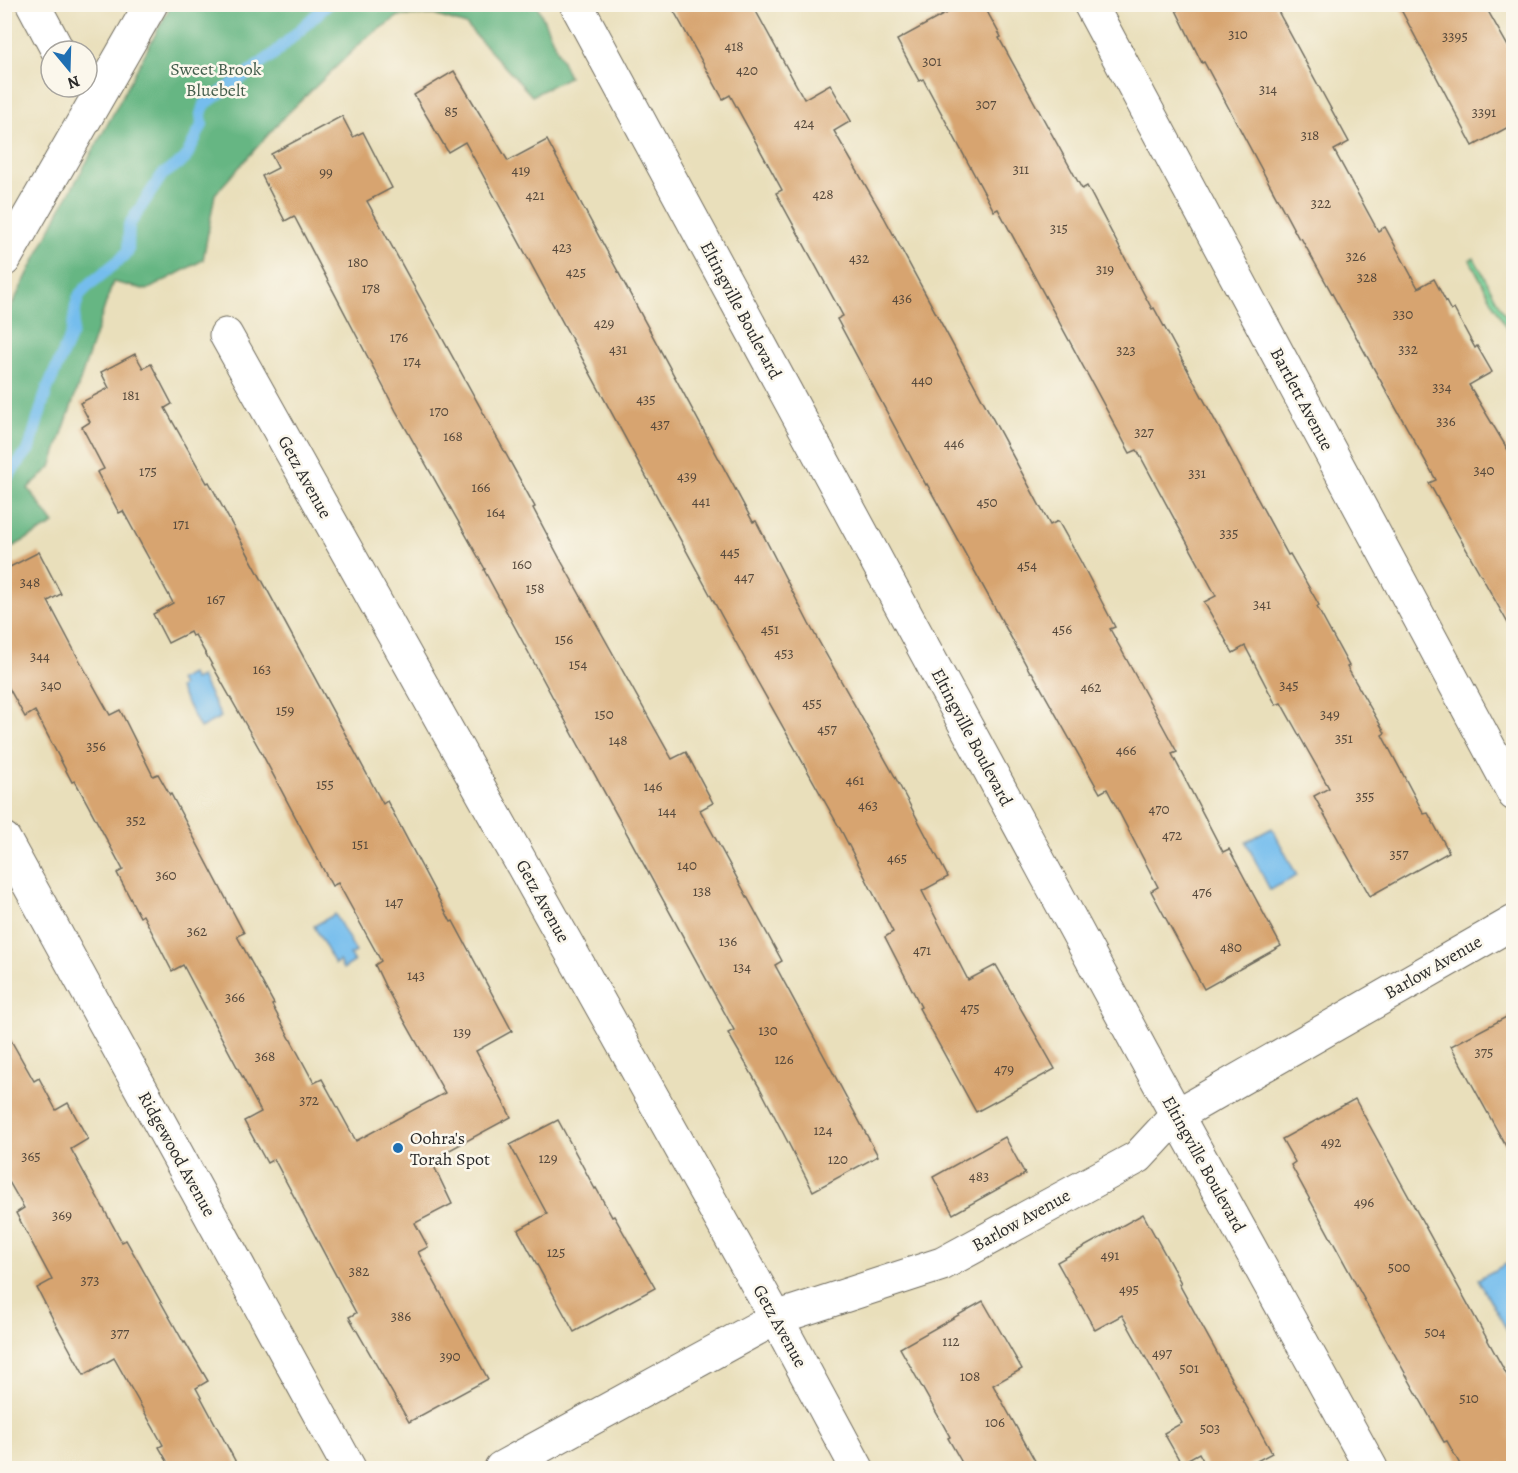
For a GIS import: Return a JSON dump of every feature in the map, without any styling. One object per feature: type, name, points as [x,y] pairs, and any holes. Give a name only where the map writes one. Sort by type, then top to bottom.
[{"type":"street","points":[[33,4],[52,39]]},
{"type":"street","points":[[99,78],[151,4]]},
{"type":"street","name":"Eltingville Boulevard","points":[[576,4],[1177,1115],[1371,1468]]},
{"type":"street","name":"Bartlett Avenue","points":[[1090,4],[1514,794]]},
{"type":"street","points":[[4,261],[84,99]]},
{"type":"street","name":"Getz Avenue","points":[[226,335],[776,1318],[857,1468]]},
{"type":"street","name":"Ridgewood Avenue","points":[[4,839],[349,1468]]},
{"type":"street","name":"Barlow Avenue","points":[[501,1468],[776,1318],[942,1264],[1138,1157],[1177,1115],[1514,922]]},
{"type":"green space","name":"Sweet Brook Bluebelt","points":[[171,5],[537,5],[569,77],[532,96],[466,25],[434,15],[399,16],[366,38],[284,117],[215,194],[203,260],[147,290],[113,282],[51,467],[28,488],[54,524],[5,551],[5,319],[62,206]]},
{"type":"green space","points":[[1474,258],[1513,330],[1513,340],[1470,260]]},
{"type":"water","points":[[191,674],[194,680],[201,677],[221,717],[200,728],[179,688],[182,686],[179,680]]},
{"type":"water","points":[[1272,828],[1297,876],[1270,890],[1246,842]]},
{"type":"water","points":[[335,914],[356,952],[350,955],[354,962],[343,969],[339,961],[335,964],[314,926]]},
{"type":"water","points":[[1506,1264],[1513,1277],[1513,1334],[1510,1335],[1478,1279]]},
{"type":"building","points":[[670,4],[752,4],[804,99],[830,84],[851,121],[834,131],[884,217],[1050,525],[1058,521],[1081,562],[1115,627],[1110,629],[1177,752],[1172,754],[1223,852],[1229,849],[1281,946],[1204,989],[1151,891],[1158,887],[1107,789],[1100,793],[1030,672],[837,319],[843,316],[776,193],[782,190],[730,95],[723,99]]},
{"type":"building","points":[[963,4],[983,4],[1001,37],[999,38],[1082,189],[1087,186],[1288,555],[1290,554],[1319,605],[1317,607],[1349,666],[1347,667],[1385,733],[1382,735],[1424,814],[1428,813],[1449,852],[1370,896],[1314,796],[1329,788],[1281,703],[1276,705],[1245,646],[1233,653],[1204,602],[1216,596],[1137,450],[1130,453],[998,209],[994,211],[923,79],[919,81],[897,40]]},
{"type":"building","points":[[1173,4],[1274,4],[1349,142],[1334,150],[1378,231],[1385,227],[1418,288],[1434,279],[1451,311],[1454,309],[1475,348],[1477,346],[1492,372],[1469,385],[1514,460],[1514,634],[1429,483],[1436,480],[1301,238],[1299,239],[1204,62],[1202,63]]},
{"type":"building","points":[[1398,4],[1484,4],[1514,57],[1514,124],[1473,146]]},
{"type":"building","points":[[454,71],[508,161],[547,140],[948,877],[922,891],[968,980],[996,965],[1055,1069],[976,1112],[919,1008],[921,1007],[885,937],[893,932],[843,834],[752,672],[465,142],[448,152],[414,95]]},
{"type":"building","points":[[342,116],[353,137],[363,132],[392,188],[367,201],[535,507],[533,508],[560,559],[672,759],[686,752],[713,803],[700,810],[782,961],[775,965],[878,1156],[813,1191],[761,1090],[728,1033],[734,1030],[485,569],[396,411],[294,216],[285,221],[262,176],[278,168],[271,154]]},
{"type":"building","points":[[135,354],[143,368],[151,364],[172,404],[165,408],[207,483],[209,482],[383,804],[387,801],[512,1031],[476,1051],[511,1117],[431,1160],[452,1204],[415,1223],[428,1247],[418,1252],[488,1379],[409,1422],[349,1317],[356,1313],[274,1159],[267,1163],[244,1121],[261,1112],[183,965],[172,971],[143,915],[140,917],[117,873],[123,870],[75,781],[72,782],[35,711],[25,717],[4,679],[4,570],[39,552],[61,594],[48,601],[76,654],[110,715],[120,710],[153,776],[158,774],[171,794],[244,933],[237,936],[274,1004],[272,1005],[314,1083],[322,1079],[356,1141],[445,1093],[385,986],[375,965],[381,961],[338,883],[332,886],[260,750],[195,635],[192,636],[190,632],[168,643],[153,614],[173,603],[123,511],[119,513],[97,472],[104,469],[82,427],[90,422],[80,403],[109,388],[101,372]]},
{"type":"building","points":[[1514,1013],[1514,1161],[1451,1046]]},
{"type":"building","points":[[4,1028],[34,1081],[39,1078],[56,1110],[68,1103],[88,1139],[71,1149],[122,1242],[126,1240],[208,1381],[196,1388],[239,1468],[171,1468],[159,1447],[163,1445],[114,1358],[84,1375],[54,1321],[37,1288],[52,1280],[16,1213],[24,1208],[4,1173]]},
{"type":"building","points":[[1355,1099],[1514,1388],[1514,1468],[1462,1468],[1447,1441],[1444,1442],[1291,1165],[1295,1162],[1282,1139]]},
{"type":"building","points":[[558,1120],[595,1189],[612,1217],[614,1216],[655,1288],[574,1332],[518,1230],[547,1214],[510,1145]]},
{"type":"building","points":[[1005,1137],[1025,1174],[953,1214],[933,1177]]},
{"type":"building","points":[[1143,1214],[1272,1453],[1244,1468],[1207,1468],[1199,1453],[1181,1463],[1164,1433],[1182,1423],[1122,1315],[1095,1330],[1057,1262]]},
{"type":"building","points":[[983,1301],[1022,1369],[993,1385],[1039,1468],[965,1468],[900,1348]]},
{"type":"waterway","points":[[4,481],[29,449],[47,389],[72,333],[80,294],[128,251],[129,225],[162,175],[185,159],[202,125],[201,114],[204,105],[274,54],[328,4]]},
{"type":"place","name":"Oohra's Torah Spot","points":[[398,1148]]}]
